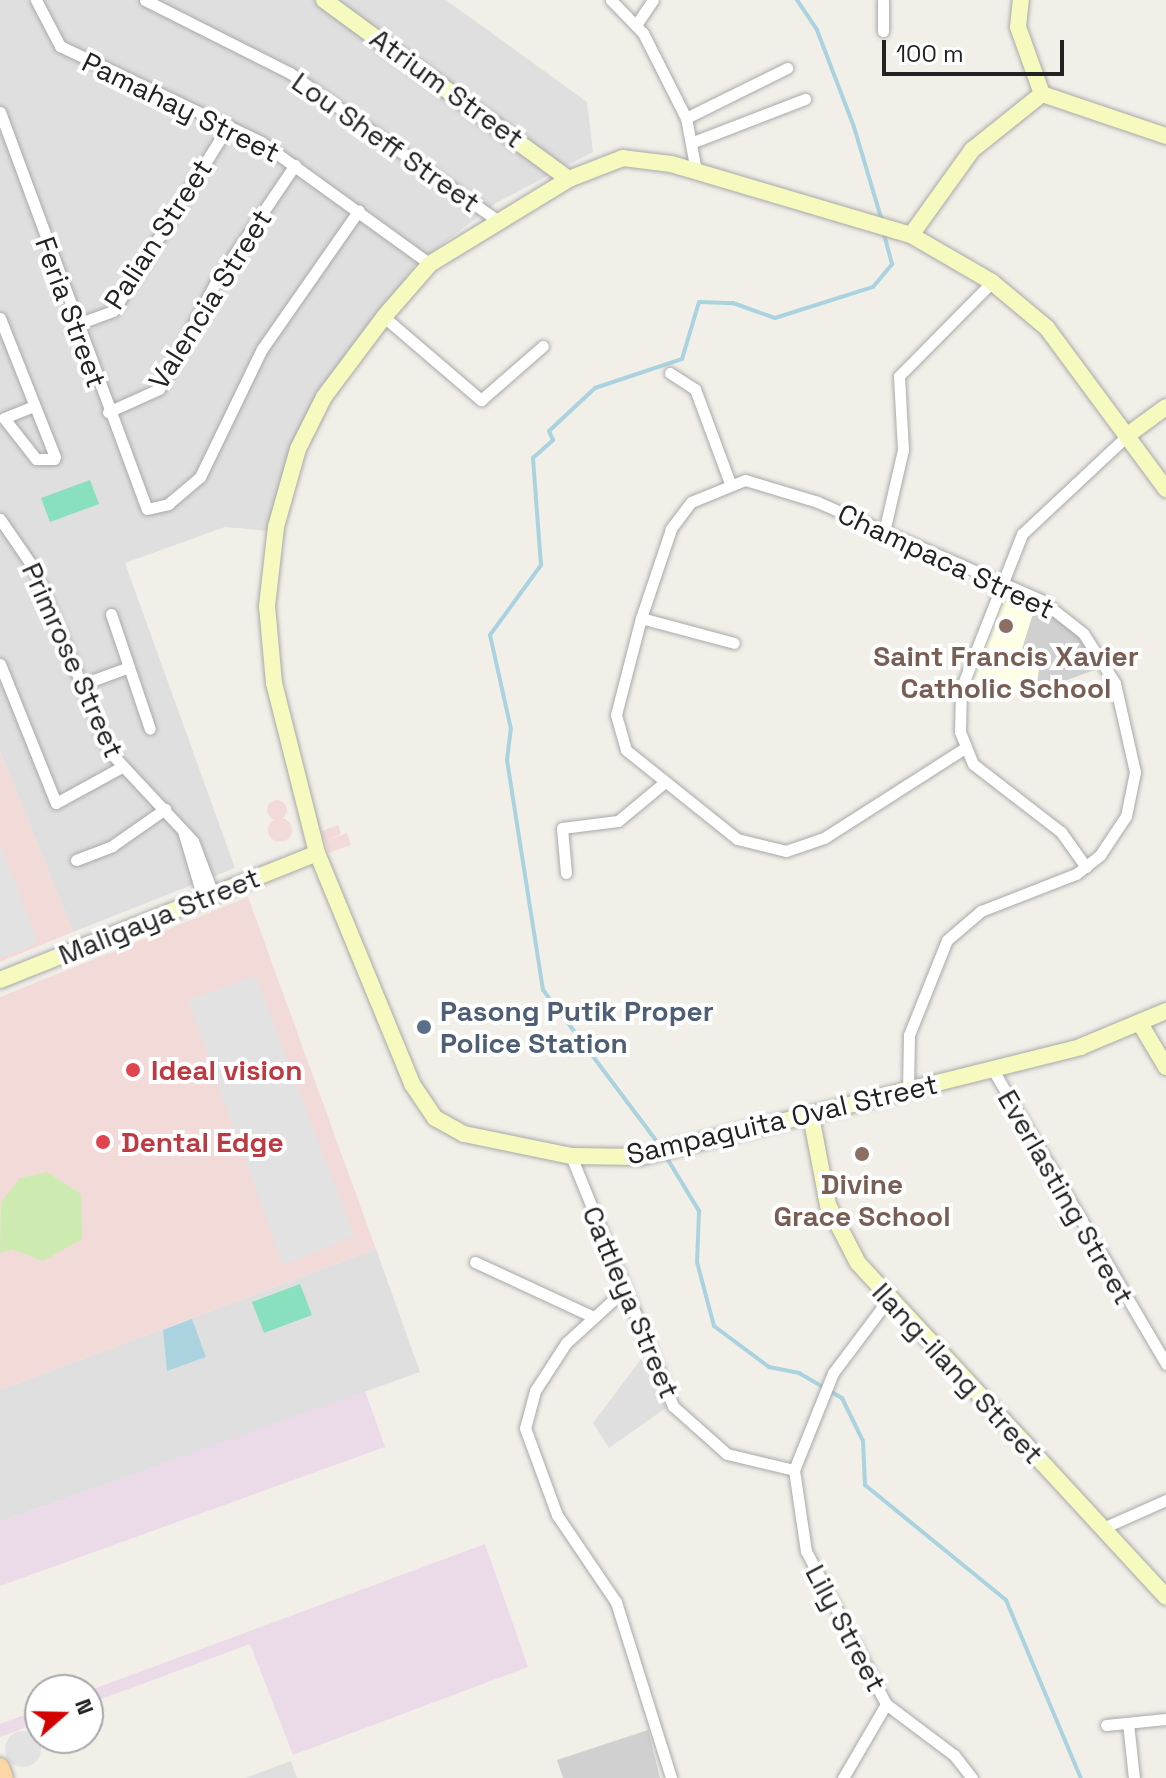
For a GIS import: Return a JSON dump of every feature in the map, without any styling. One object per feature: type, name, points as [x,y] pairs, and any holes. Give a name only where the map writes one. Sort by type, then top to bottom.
[{"type":"main road","points":[[0,1767],[4,1778]]},
{"type":"street","name":"Pamahay Street","points":[[36,0],[60,46],[229,125],[295,165],[426,260]]},
{"type":"street","name":"Lou Sheff Street","points":[[145,0],[290,73],[498,221]]},
{"type":"street","name":"Atrium Street","points":[[324,0],[569,179]]},
{"type":"street","points":[[611,0],[636,25],[686,118],[696,141],[696,171]]},
{"type":"street","points":[[636,25],[653,0]]},
{"type":"street","points":[[883,0],[883,31]]},
{"type":"street","points":[[1021,0],[1018,27],[1042,94]]},
{"type":"street","points":[[686,118],[787,68]]},
{"type":"street","points":[[1042,94],[1166,136]]},
{"type":"street","points":[[911,235],[972,150],[1042,94]]},
{"type":"street","points":[[696,141],[805,99]]},
{"type":"street","name":"Feria Street","points":[[0,112],[75,325],[147,509],[168,504],[200,477],[262,349],[359,210]]},
{"type":"street","name":"Palian Street","points":[[75,325],[113,311],[229,125]]},
{"type":"street","name":"Sampaguita Oval Street","points":[[1166,489],[1129,434],[1047,328],[992,282],[911,235],[696,171],[623,158],[569,179],[426,260],[384,317],[306,430],[271,558],[270,659],[317,853],[425,1107],[464,1134],[571,1156],[640,1157],[993,1070],[1141,1025],[1166,1011]]},
{"type":"street","name":"Valencia Street","points":[[108,412],[159,389],[217,280],[295,165]]},
{"type":"street","points":[[884,532],[903,450],[899,376],[992,282]]},
{"type":"street","points":[[384,317],[481,400],[543,346]]},
{"type":"street","points":[[0,318],[34,406],[54,459],[36,459],[4,418],[34,406]]},
{"type":"street","points":[[0,357],[13,352]]},
{"type":"street","points":[[670,373],[695,389],[730,483]]},
{"type":"street","points":[[1086,867],[1061,832],[990,781],[963,749],[966,666],[998,581],[1037,515],[1129,434],[1166,407]]},
{"type":"street","name":"Champaca Street","points":[[908,1091],[909,1035],[947,940],[981,911],[1086,867],[1111,841],[1134,795],[1126,713],[1083,633],[1041,600],[772,483],[730,483],[691,502],[671,529],[641,618],[618,732],[626,750],[737,839],[786,851],[824,838],[963,749]]},
{"type":"street","name":"Primrose Street","points":[[0,519],[33,567],[80,685],[120,768],[165,809],[183,831],[208,896]]},
{"type":"street","points":[[111,614],[150,729]]},
{"type":"street","points":[[641,618],[734,643]]},
{"type":"street","points":[[0,664],[56,803],[120,768]]},
{"type":"street","points":[[80,685],[129,667]]},
{"type":"street","points":[[566,873],[562,828],[618,821],[665,782]]},
{"type":"street","points":[[76,860],[112,846],[165,809]]},
{"type":"street","name":"Maligaya Street","points":[[0,980],[317,853]]},
{"type":"street","points":[[1141,1025],[1166,1067]]},
{"type":"street","name":"Everlasting Street","points":[[993,1070],[1166,1364]]},
{"type":"street","name":"Ilang-ilang Street","points":[[811,1116],[835,1224],[887,1301],[1166,1597]]},
{"type":"street","name":"Cattleya Street","points":[[571,1156],[667,1394],[693,1431],[727,1454],[794,1470]]},
{"type":"street","points":[[475,1262],[589,1315]]},
{"type":"street","points":[[623,1291],[589,1315],[535,1391],[525,1414],[527,1441],[557,1515],[616,1602],[671,1778]]},
{"type":"street","points":[[794,1470],[833,1373],[887,1301]]},
{"type":"street","name":"Lily Street","points":[[794,1470],[818,1585],[886,1704],[843,1778]]},
{"type":"street","points":[[1103,1528],[1166,1500]]},
{"type":"street","points":[[886,1704],[954,1755],[972,1778]]},
{"type":"street","points":[[1106,1725],[1166,1719]]},
{"type":"street","points":[[1128,1723],[1134,1778]]},
{"type":"shaded area","points":[[0,0],[446,0],[587,102],[593,152],[496,203],[415,265],[322,392],[270,531],[225,527],[125,563],[235,868],[73,932],[0,751]]},
{"type":"shaded area","name":"Saint Francis Xavier Catholic School","points":[[999,581],[1038,597],[1019,662],[1039,669],[1036,691],[968,702],[972,654]]},
{"type":"shaded area","points":[[1038,597],[1106,666],[1036,691],[1039,669],[1018,662]]},
{"type":"shaded area","points":[[0,751],[73,932],[0,962]]},
{"type":"shaded area","points":[[277,800],[284,803],[287,810],[284,817],[277,820],[270,817],[267,810],[270,803]]},
{"type":"shaded area","points":[[280,818],[291,825],[292,830],[285,841],[280,842],[269,835],[268,830],[275,819]]},
{"type":"shaded area","points":[[338,825],[341,834],[327,840],[347,833],[351,845],[329,853],[322,831]]},
{"type":"shaded area","points":[[0,844],[38,943],[0,958]]},
{"type":"shaded area","points":[[248,897],[376,1249],[0,1390],[0,997]]},
{"type":"shaded area","points":[[256,976],[354,1236],[283,1265],[188,1000]]},
{"type":"shaded area","points":[[376,1249],[420,1372],[0,1522],[0,1390]]},
{"type":"shaded area","points":[[641,1359],[666,1408],[609,1448],[593,1423]]},
{"type":"shaded area","points":[[365,1391],[385,1447],[0,1586],[0,1522]]},
{"type":"shaded area","points":[[485,1544],[528,1667],[293,1755],[250,1644],[104,1698],[104,1685]]},
{"type":"shaded area","points":[[24,1715],[24,1728],[0,1737],[0,1724]]},
{"type":"shaded area","points":[[648,1730],[660,1778],[563,1778],[557,1760]]},
{"type":"shaded area","points":[[23,1731],[24,1754],[40,1754],[36,1762],[23,1767],[10,1762],[5,1749],[10,1736]]},
{"type":"shaded area","points":[[291,1761],[297,1778],[245,1778]]},
{"type":"green space","points":[[90,480],[99,504],[50,522],[41,498]]},
{"type":"green space","points":[[47,1172],[81,1194],[82,1239],[43,1261],[12,1249],[0,1253],[1,1202],[20,1178]]},
{"type":"green space","points":[[300,1284],[312,1315],[264,1333],[252,1302]]},
{"type":"water","points":[[192,1319],[206,1357],[167,1371],[163,1330]]},
{"type":"waterway","points":[[797,0],[817,30],[854,127],[882,221]]},
{"type":"waterway","points":[[661,1147],[543,990],[507,760],[511,729],[490,635],[541,565],[533,458],[553,440],[549,431],[595,388],[682,359],[699,302],[733,303],[775,318],[873,287],[892,264],[884,234]]},
{"type":"waterway","points":[[665,1155],[699,1211],[697,1262],[714,1326],[769,1367],[799,1373],[842,1398],[863,1441],[865,1485],[1006,1600],[1081,1778]]},
{"type":"place","name":"Saint Francis Xavier Catholic School","points":[[1006,626]]},
{"type":"place","name":"Pasong Putik Proper Police Station","points":[[424,1027]]},
{"type":"place","name":"Ideal vision","points":[[133,1070]]},
{"type":"place","name":"Dental Edge","points":[[103,1142]]},
{"type":"place","name":"Divine Grace School","points":[[862,1154]]}]
